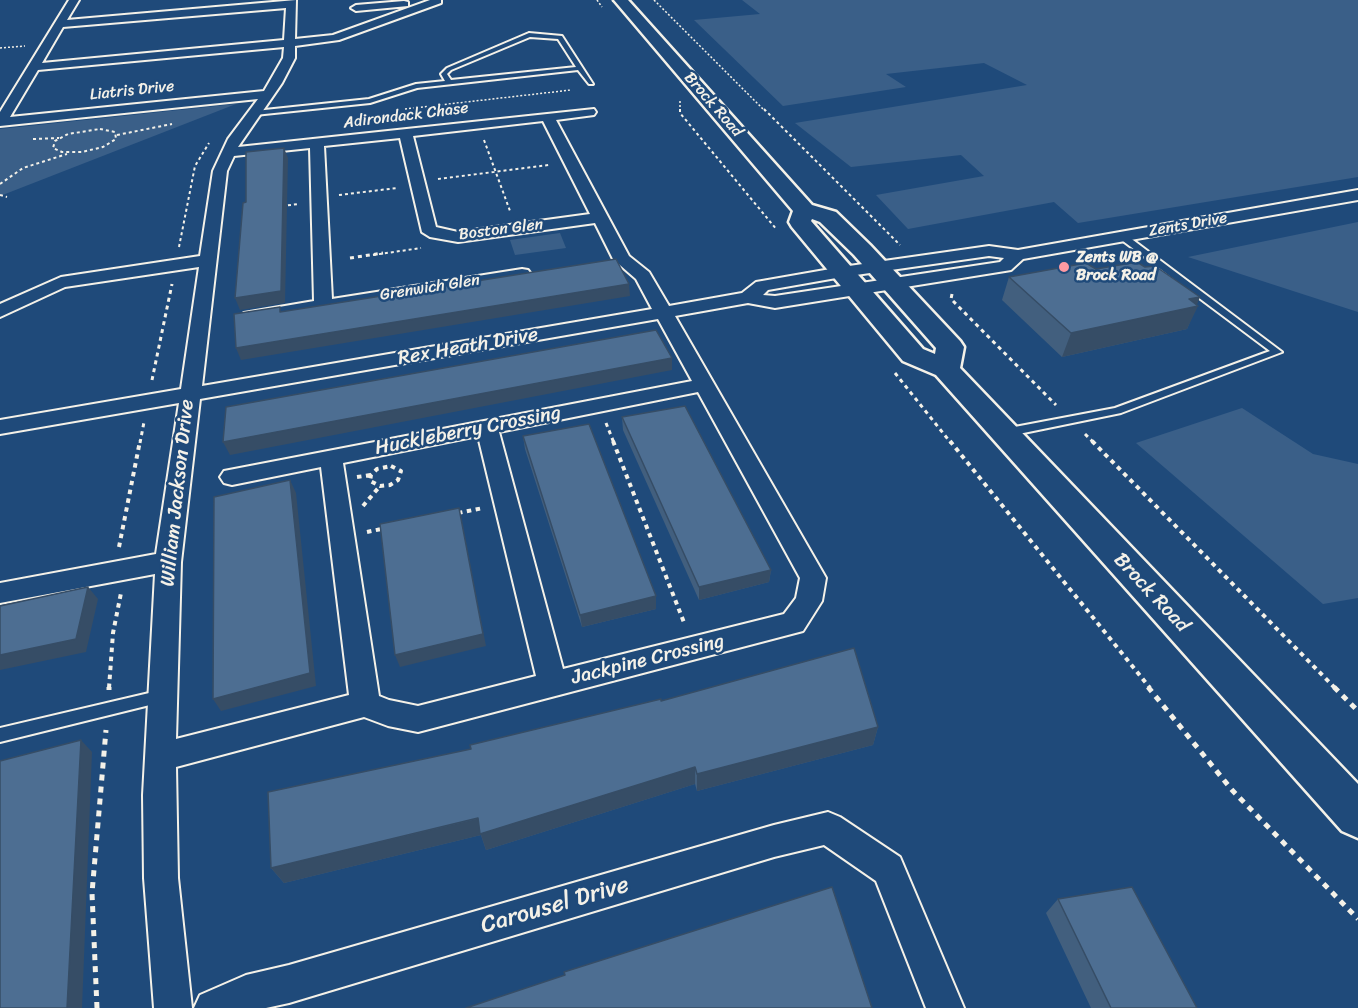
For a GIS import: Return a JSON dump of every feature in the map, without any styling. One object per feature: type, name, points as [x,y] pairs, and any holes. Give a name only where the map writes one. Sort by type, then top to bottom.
[{"type":"main road","name":"Brock Road","points":[[621,0],[804,210],[828,217],[886,275],[950,347],[946,369]]},
{"type":"main road","name":"Brock Road","points":[[804,210],[800,222],[913,355],[946,369],[1358,816]]},
{"type":"street","points":[[0,122],[74,0]]},
{"type":"street","points":[[34,67],[335,38],[442,0]]},
{"type":"street","points":[[361,29],[355,4],[437,1]]},
{"type":"street","points":[[60,24],[291,2]]},
{"type":"street","name":"William Jackson Drive","points":[[173,1008],[161,878],[160,757],[168,562],[220,171],[227,153],[289,58],[291,2]]},
{"type":"street","name":"Liatris Drive","points":[[0,122],[261,104]]},
{"type":"street","name":"Adirondack Chase","points":[[227,153],[589,112]]},
{"type":"street","points":[[548,117],[622,259],[598,262]]},
{"type":"street","name":"Boston Glen","points":[[406,134],[428,228],[436,234],[458,237],[600,217]]},
{"type":"street","points":[[317,144],[323,305]]},
{"type":"street","name":"Zents Drive","points":[[849,281],[886,275],[1005,266],[1017,255],[1358,195]]},
{"type":"street","name":"Jackpine Crossing","points":[[365,704],[388,713],[418,719],[793,623],[809,602],[813,578],[640,271],[622,259]]},
{"type":"street","points":[[0,311],[62,282],[208,260]]},
{"type":"street","name":"Grenwich Glen","points":[[239,318],[542,271]]},
{"type":"street","name":"Rex Heath Drive","points":[[0,427],[748,298],[775,302],[849,281]]},
{"type":"street","name":"Huckleberry Crossing","points":[[232,477],[704,385]]},
{"type":"street","points":[[487,427],[553,685]]},
{"type":"street","points":[[160,757],[365,704],[331,458]]},
{"type":"street","points":[[0,593],[168,562]]},
{"type":"street","name":"Carousel Drive","points":[[213,1008],[246,994],[300,981],[774,841],[828,828],[888,868],[945,1008]]},
{"type":"lane","points":[[449,82],[444,74],[449,69],[529,35],[560,38],[591,83]]},
{"type":"lane","points":[[261,104],[370,101],[405,88],[580,68]]},
{"type":"lane","points":[[1004,433],[1117,411],[1277,352],[1122,236]]},
{"type":"lane","points":[[0,735],[164,696]]},
{"type":"path","points":[[597,0],[603,8]]},
{"type":"path","points":[[654,0],[902,247]]},
{"type":"path","points":[[0,48],[32,45]]},
{"type":"path","points":[[404,109],[571,90]]},
{"type":"path","points":[[681,98],[680,113],[777,230]]},
{"type":"path","points":[[477,125],[512,217]]},
{"type":"path","points":[[0,184],[29,165],[103,147],[111,143],[117,135],[109,130],[90,129],[68,134],[52,145],[56,150],[71,153]]},
{"type":"path","points":[[428,180],[572,162]]},
{"type":"path","points":[[329,196],[397,188]]},
{"type":"path","points":[[0,195],[7,198]]},
{"type":"path","points":[[275,207],[308,203]]},
{"type":"path","points":[[951,299],[1358,711]]},
{"type":"path","points":[[894,372],[1232,790],[1358,918]]},
{"type":"path","points":[[599,406],[695,648]]},
{"type":"path","points":[[362,508],[380,486],[390,485],[398,480],[401,474],[399,469],[386,466],[373,472],[370,481],[380,486]]},
{"type":"path","points":[[447,515],[490,506]]},
{"type":"path","points":[[360,534],[392,527]]},
{"type":"shaded area","points":[[742,0],[1358,0],[1358,177],[1078,223],[1054,202],[908,229],[876,195],[984,176],[961,155],[851,167],[795,123],[1027,85],[984,63],[886,74],[906,87],[783,106],[694,20],[760,14]]},
{"type":"shaded area","points":[[236,104],[0,196],[0,129]]},
{"type":"shaded area","points":[[1358,222],[1358,312],[1188,257]]},
{"type":"shaded area","points":[[560,233],[566,248],[515,255],[510,240]]},
{"type":"shaded area","points":[[1242,408],[1313,454],[1358,464],[1358,598],[1323,604],[1136,443]]},
{"type":"building","points":[[284,148],[281,291],[235,298],[243,203],[246,202],[246,152]]},
{"type":"building","points":[[616,259],[629,284],[236,348],[234,314],[280,307],[280,312]]},
{"type":"building","points":[[1137,262],[1145,267],[1155,266],[1200,297],[1189,299],[1198,306],[1071,333],[1009,277],[1086,263],[1096,269]]},
{"type":"building","points":[[656,330],[672,358],[223,442],[226,407]]},
{"type":"building","points":[[685,406],[771,570],[699,587],[622,417]]},
{"type":"building","points":[[589,424],[656,596],[580,615],[523,436]]},
{"type":"building","points":[[290,480],[310,673],[213,699],[214,497]]},
{"type":"building","points":[[459,508],[483,634],[395,655],[380,524]]},
{"type":"building","points":[[88,587],[76,639],[0,655],[0,606]]},
{"type":"building","points":[[854,648],[878,727],[697,774],[695,767],[480,834],[478,818],[271,868],[268,792],[471,749],[470,745],[661,699],[661,701]]},
{"type":"building","points":[[81,740],[67,1008],[0,1008],[0,761]]},
{"type":"building","points":[[832,887],[872,1008],[466,1008],[565,975],[564,972]]},
{"type":"building","points":[[1132,887],[1197,1008],[1111,1008],[1058,899]]},
{"type":"place","name":"Zents WB @ Brock Road","points":[[1064,267]]}]
